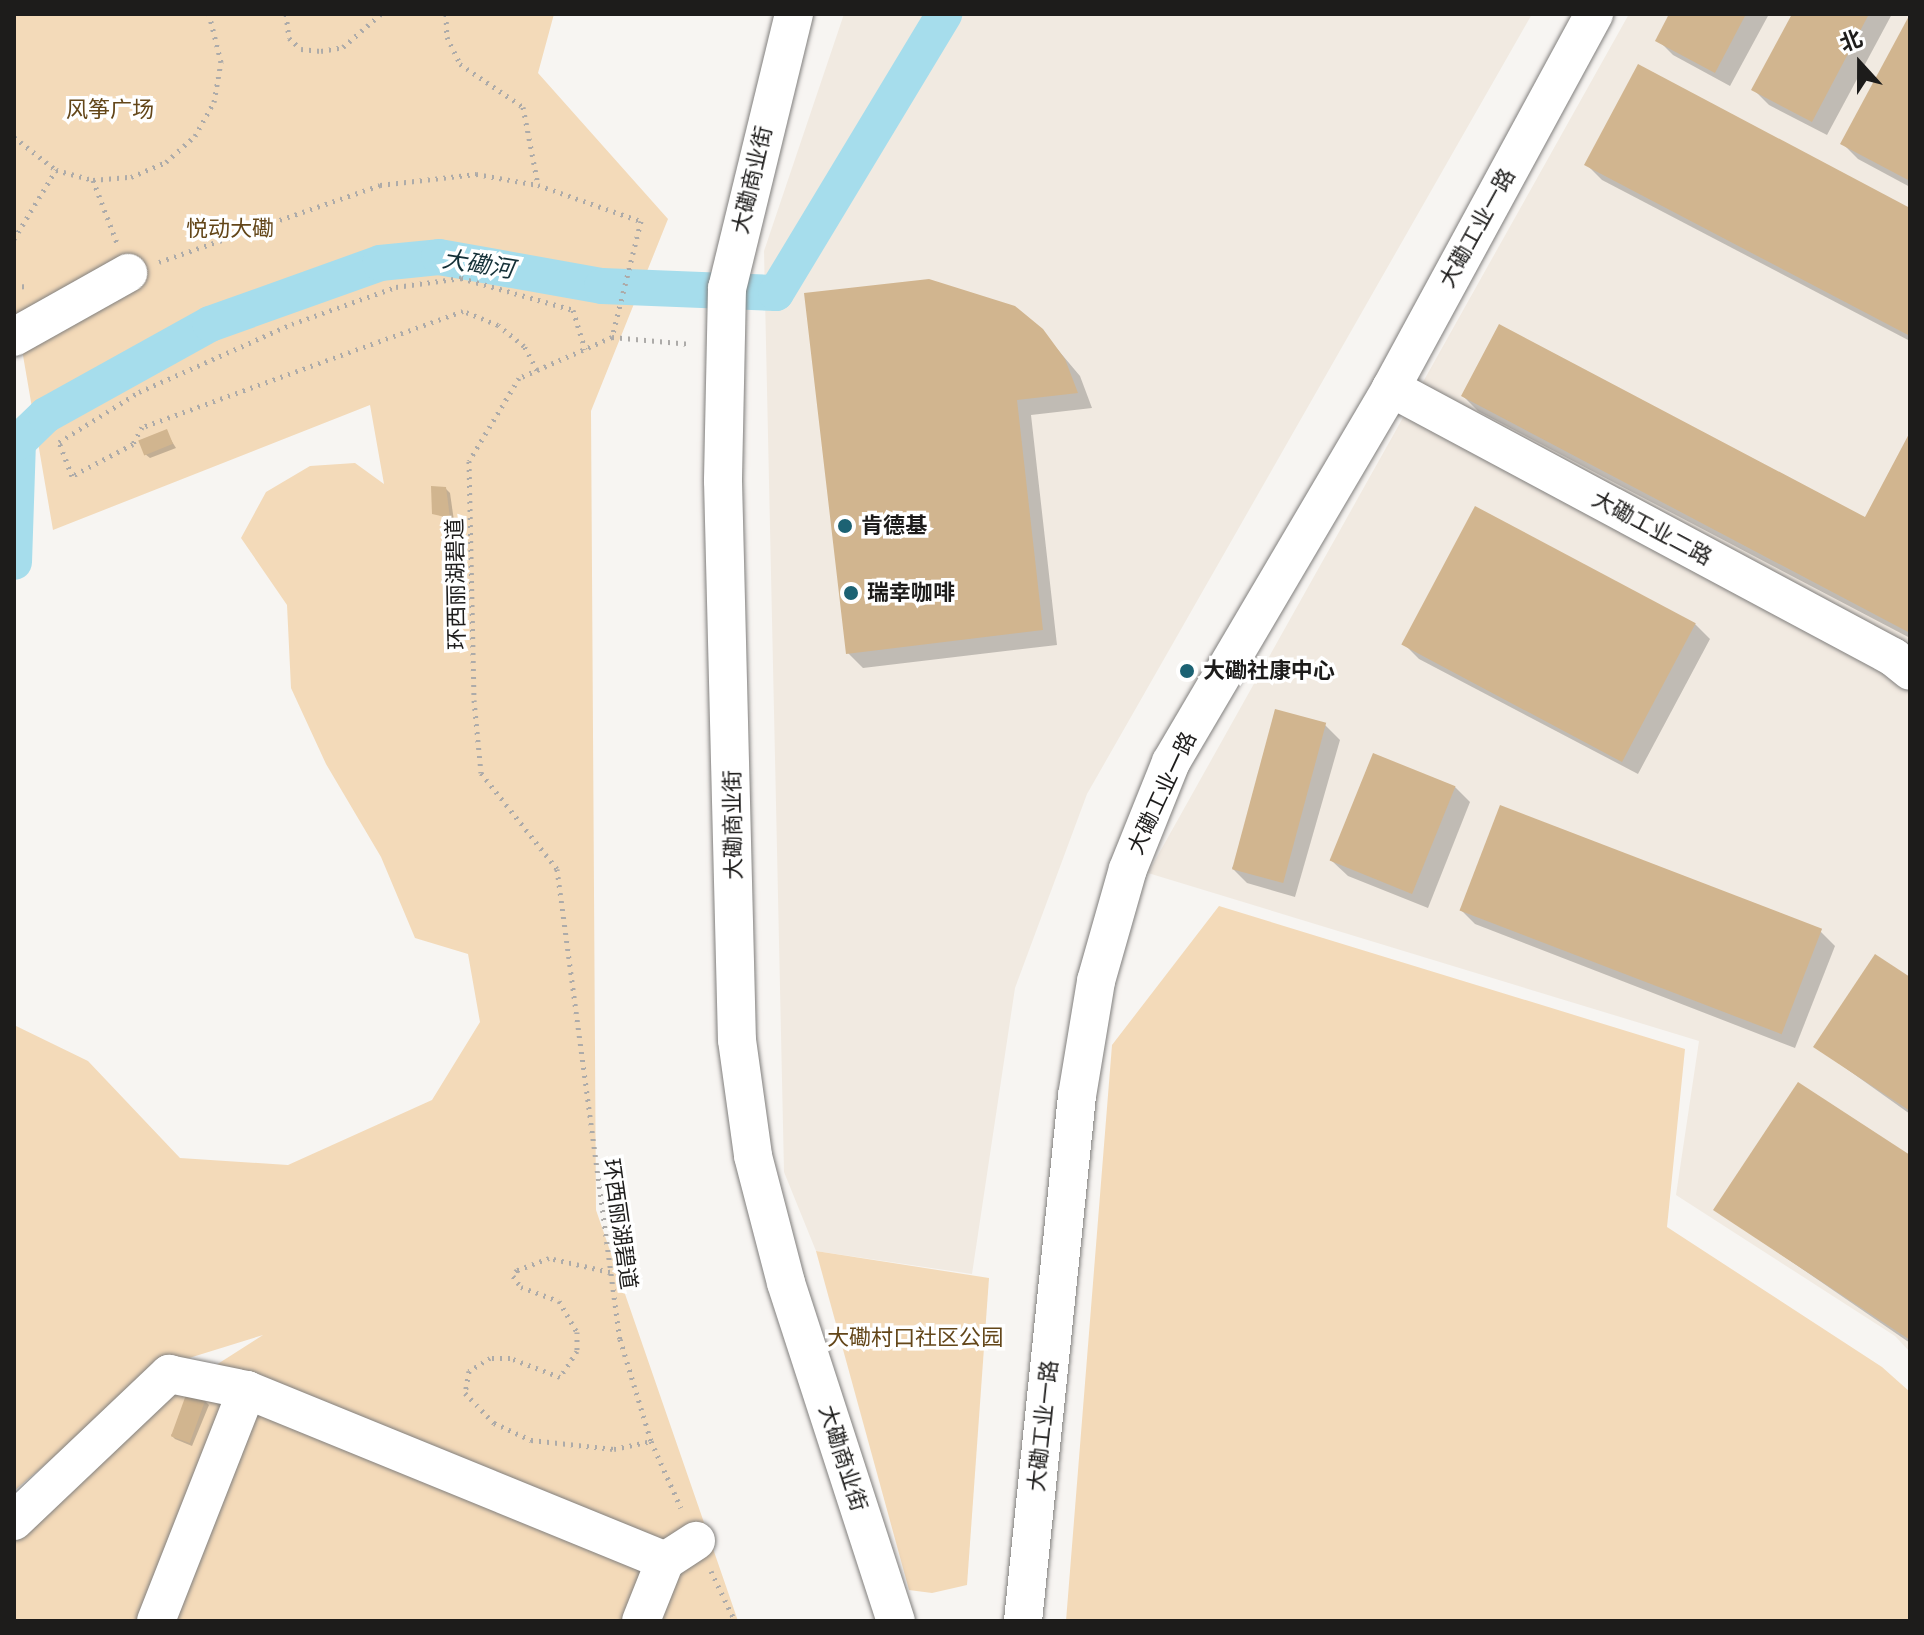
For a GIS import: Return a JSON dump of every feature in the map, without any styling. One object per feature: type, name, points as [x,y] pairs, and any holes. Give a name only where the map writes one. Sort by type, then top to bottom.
[{"type":"street","name":"大磡商业街","points":[[794,14],[727,288],[723,481],[739,1055],[753,1156],[786,1283],[896,1621]]},
{"type":"street","name":"大磡工业一路","points":[[1023,1621],[1077,1096],[1110,924],[1171,762],[1391,388],[1594,14]]},
{"type":"street","points":[[14,337],[128,273]]},
{"type":"street","name":"大磡工业二路","points":[[1391,388],[1893,657],[1910,671]]},
{"type":"street","points":[[14,1521],[169,1374],[247,1390],[680,1551],[641,1621]]},
{"type":"street","points":[[156,1621],[247,1390]]},
{"type":"path","points":[[14,137],[56,170],[93,180],[131,177],[166,162],[195,136],[214,102],[221,62],[209,14]]},
{"type":"path","points":[[286,14],[289,38],[301,49],[321,51],[343,47],[381,14]]},
{"type":"path","points":[[446,14],[447,37],[460,64],[523,107],[538,185]]},
{"type":"path","points":[[14,239],[56,170]]},
{"type":"path","points":[[93,180],[128,273],[380,185],[476,174],[538,185],[641,221],[612,337],[726,345]]},
{"type":"path","points":[[537,370],[524,346],[498,325],[463,311],[142,427],[133,444],[72,476],[59,442],[139,392],[292,324],[396,287],[461,278],[573,310],[585,349]]},
{"type":"path","points":[[14,287],[43,284]]},
{"type":"path","name":"环西丽湖碧道","points":[[612,337],[519,378],[469,461],[474,700],[481,773],[557,869],[620,1339],[680,1551],[735,1621]]},
{"type":"path","points":[[610,1272],[549,1258],[517,1270],[513,1276],[521,1287],[559,1301],[577,1332],[577,1351],[560,1377],[510,1358],[490,1358],[469,1371],[465,1393],[494,1423],[531,1440],[594,1449],[638,1448],[651,1441]]},
{"type":"shaded area","points":[[844,14],[1532,14],[1087,794],[1015,988],[972,1274],[816,1251],[784,1172],[764,251]]},
{"type":"shaded area","points":[[1629,14],[1910,14],[1910,1352],[1895,1336],[1676,1195],[1699,1041],[1148,873]]},
{"type":"green space","name":"悦动大磡","points":[[14,14],[554,14],[538,73],[668,219],[591,411],[596,1210],[738,1621],[14,1621],[14,1494],[263,1335],[160,1367],[14,1491],[14,1025],[88,1061],[180,1158],[288,1165],[432,1100],[480,1022],[468,954],[415,938],[381,857],[326,764],[291,688],[287,605],[241,538],[266,492],[310,466],[355,463],[384,484],[370,405],[53,530],[14,303]]},
{"type":"green space","points":[[1219,906],[1685,1049],[1667,1227],[1882,1367],[1910,1392],[1910,1621],[1066,1621],[1112,1045]]},
{"type":"green space","name":"大磡村口社区公园","points":[[816,1251],[989,1278],[967,1585],[932,1593],[909,1590]]},
{"type":"building","points":[[1669,14],[1746,14],[1715,73],[1655,41]]},
{"type":"building","points":[[1792,14],[1869,14],[1812,122],[1751,90]]},
{"type":"building","points":[[1910,14],[1910,181],[1840,144]]},
{"type":"building","points":[[1638,64],[1910,208],[1910,336],[1584,165]]},
{"type":"building","points":[[929,279],[1015,306],[1043,329],[1065,359],[1078,393],[1017,400],[1043,630],[846,654],[804,293]]},
{"type":"building","points":[[1499,324],[1865,517],[1910,432],[1910,633],[1461,396]]},
{"type":"building","points":[[167,429],[173,444],[144,455],[138,441]]},
{"type":"building","points":[[431,486],[446,487],[450,518],[432,514]]},
{"type":"building","points":[[1475,506],[1696,623],[1622,762],[1401,645]]},
{"type":"building","points":[[1275,709],[1326,723],[1283,883],[1232,869]]},
{"type":"building","points":[[1373,753],[1456,786],[1412,894],[1330,861]]},
{"type":"building","points":[[1500,805],[1822,929],[1782,1034],[1460,910]]},
{"type":"building","points":[[1875,954],[1910,977],[1910,1111],[1813,1047]]},
{"type":"building","points":[[1798,1082],[1910,1155],[1910,1340],[1713,1210]]},
{"type":"building","points":[[187,1392],[206,1399],[190,1443],[171,1436]]},
{"type":"waterway","name":"大磡河","points":[[14,562],[18,442],[46,415],[210,324],[380,263],[439,257],[602,286],[776,293],[944,14]]},
{"type":"place","name":"肯德基","points":[[845,526]]},
{"type":"place","name":"瑞幸咖啡","points":[[851,593]]},
{"type":"place","name":"大磡社康中心","points":[[1187,671]]},
{"type":"park label","name":"风筝广场","points":[[110,110]]}]
